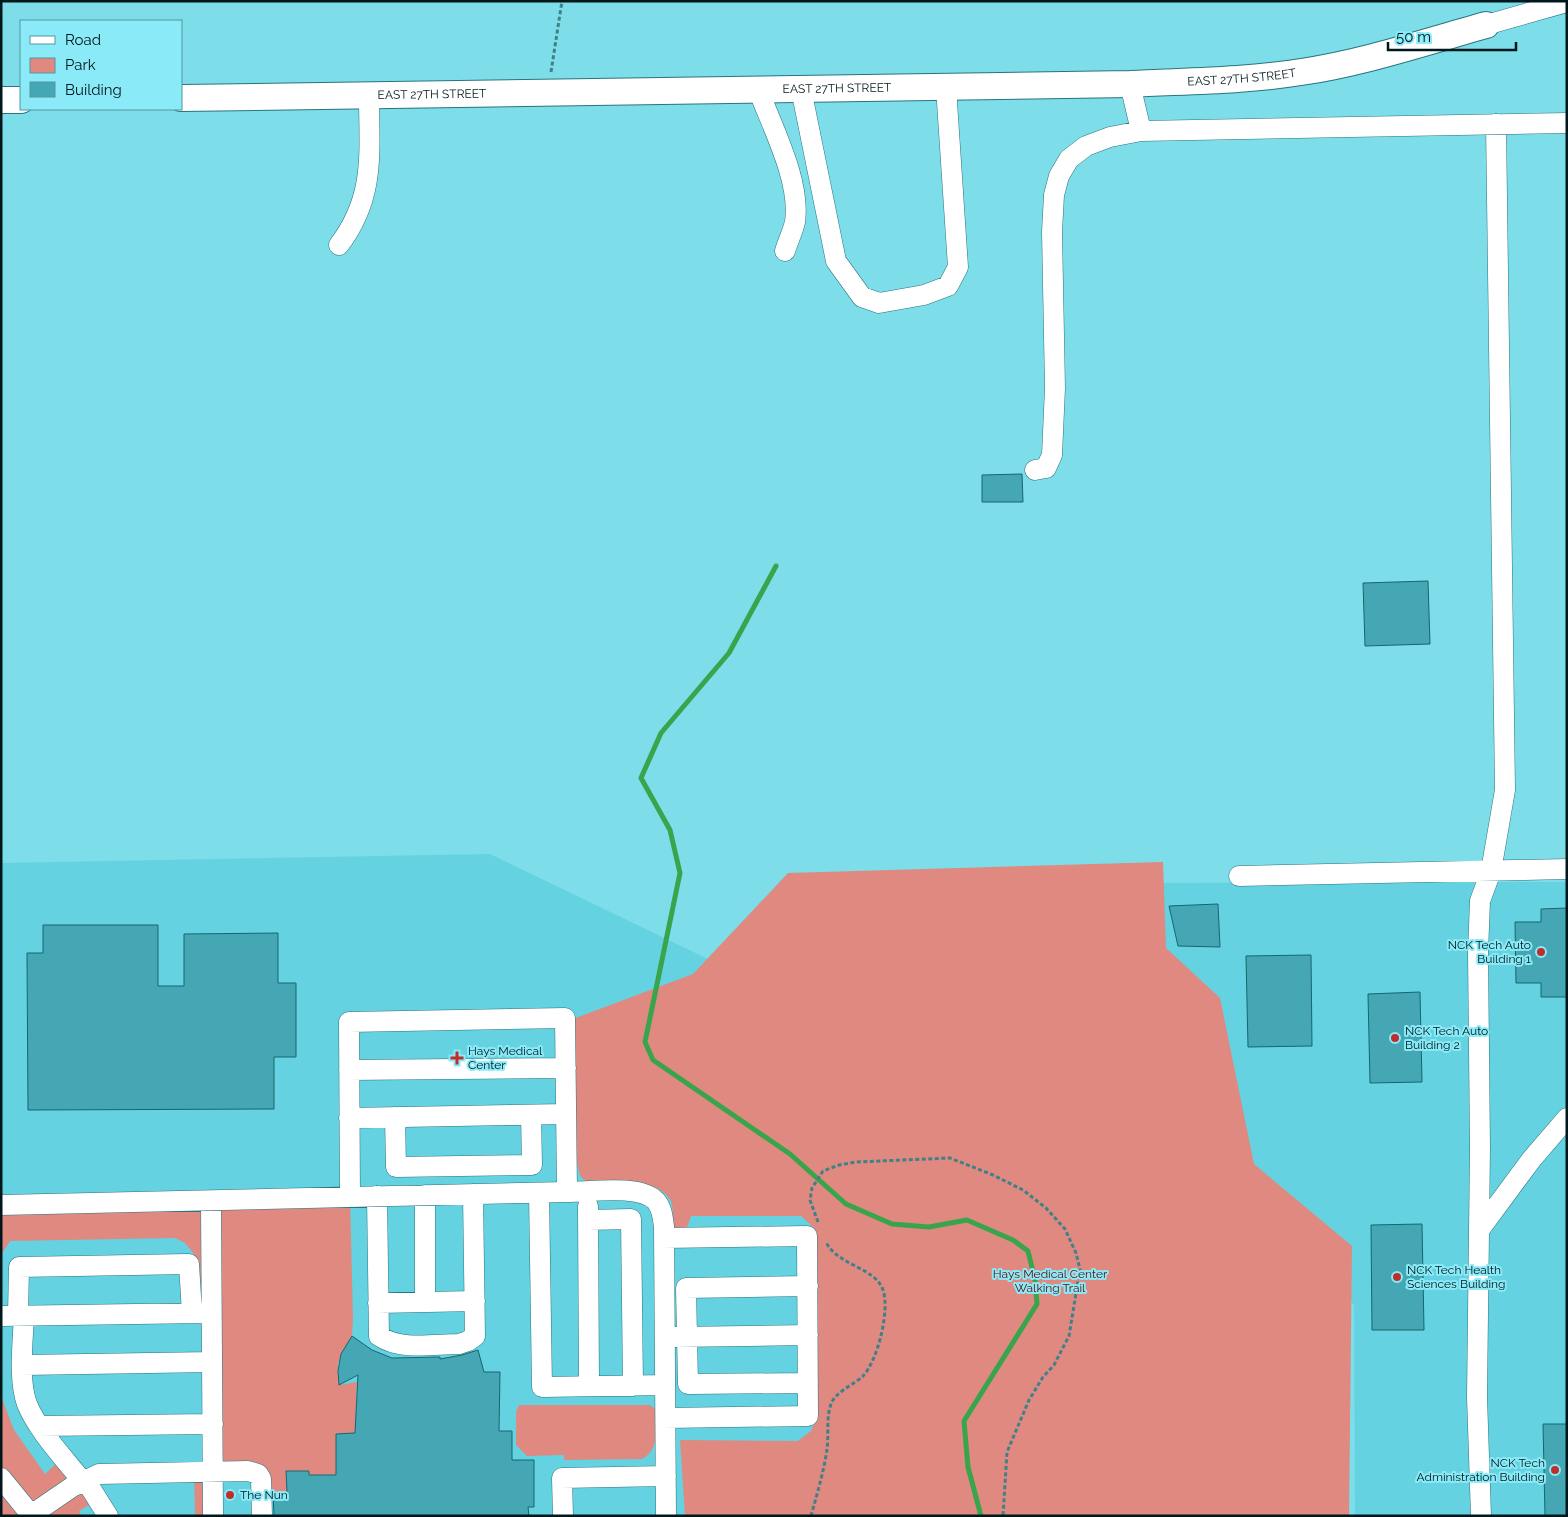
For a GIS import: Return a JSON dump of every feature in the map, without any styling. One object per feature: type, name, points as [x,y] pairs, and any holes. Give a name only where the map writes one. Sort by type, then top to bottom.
[{"type":"main road","name":"EAST 27TH STREET","points":[[182,98],[1130,84],[1250,78],[1302,72],[1356,61],[1486,25]]},
{"type":"main road","points":[[1,100],[20,100]]},
{"type":"street","points":[[1486,25],[1567,2]]},
{"type":"street","points":[[1130,84],[1140,131]]},
{"type":"street","points":[[801,89],[836,261],[862,297],[879,303],[924,295],[948,286],[958,267],[946,87]]},
{"type":"street","points":[[758,90],[788,169],[796,196],[795,222],[785,251]]},
{"type":"street","points":[[339,246],[351,229],[364,200],[369,171],[369,95]]},
{"type":"street","points":[[1035,470],[1046,468],[1052,455],[1055,388],[1052,232],[1054,194],[1059,176],[1069,159],[1086,146],[1110,137],[1140,131],[1567,123]]},
{"type":"street","points":[[1481,1516],[1477,1397],[1480,1229],[1478,952],[1480,902],[1491,871],[1505,790],[1496,124]]},
{"type":"street","points":[[1239,876],[1567,869]]},
{"type":"street","points":[[350,1196],[349,1022],[565,1018],[567,1192]]},
{"type":"street","points":[[349,1070],[566,1068]]},
{"type":"street","points":[[350,1118],[566,1114]]},
{"type":"street","points":[[395,1117],[396,1167],[532,1165],[531,1115]]},
{"type":"street","points":[[1480,1229],[1531,1160],[1567,1118]]},
{"type":"street","points":[[1,1205],[211,1202],[350,1196],[630,1191],[650,1196],[662,1212],[664,1238],[666,1516]]},
{"type":"street","points":[[587,1192],[589,1386]]},
{"type":"street","points":[[540,1193],[542,1387],[666,1385]]},
{"type":"street","points":[[377,1196],[379,1336],[394,1344],[421,1345],[459,1344],[476,1336],[473,1194]]},
{"type":"street","points":[[425,1195],[425,1302]]},
{"type":"street","points":[[211,1202],[213,1516]]},
{"type":"street","points":[[588,1220],[631,1219],[633,1386]]},
{"type":"street","points":[[664,1238],[807,1236],[808,1286],[808,1416],[666,1418]]},
{"type":"street","points":[[108,1516],[85,1481],[40,1426],[26,1403],[23,1364],[14,1315],[19,1267],[189,1264],[192,1313]]},
{"type":"street","points":[[808,1286],[686,1288],[688,1384],[808,1383]]},
{"type":"street","points":[[378,1303],[475,1301]]},
{"type":"street","points":[[14,1315],[212,1313]]},
{"type":"street","points":[[665,1337],[808,1335]]},
{"type":"street","points":[[23,1364],[212,1362]]},
{"type":"street","points":[[40,1426],[213,1424]]},
{"type":"street","points":[[1,1478],[32,1516],[85,1481],[99,1474],[248,1471],[258,1474],[261,1481],[262,1516]]},
{"type":"street","points":[[563,1516],[562,1478],[666,1476]]},
{"type":"path","points":[[547,92],[562,1]]},
{"type":"path","points":[[820,1228],[810,1200],[812,1188],[823,1171],[839,1165],[856,1162],[950,1158],[994,1175],[1023,1190],[1046,1208],[1065,1229],[1076,1253],[1080,1269],[1068,1336],[1054,1366],[1043,1377],[1028,1400],[1007,1452],[1003,1516]]},
{"type":"path","points":[[811,1516],[827,1451],[832,1403],[841,1392],[862,1376],[872,1363],[884,1321],[886,1304],[882,1288],[867,1272],[837,1256],[829,1249],[824,1238]]},
{"type":"shaded area","name":"Hays Medical Center","points":[[490,854],[1300,1244],[1255,1193],[1144,973],[1147,883],[1567,882],[1567,1516],[1355,1516],[1354,1305],[1317,1263],[1321,1516],[1,1516],[1,863]]},
{"type":"green space","name":"Hays Medical Center Walking Trail","points":[[1163,862],[1166,948],[1220,998],[1254,1164],[1352,1246],[1349,1516],[685,1516],[680,1440],[798,1441],[811,1431],[817,1417],[814,1228],[801,1216],[691,1216],[686,1230],[676,1230],[673,1222],[671,1202],[660,1189],[636,1183],[599,1184],[582,1178],[578,1169],[576,1152],[573,1019],[693,974],[788,873]]},
{"type":"green space","points":[[350,1196],[352,1336],[338,1363],[339,1385],[357,1382],[355,1433],[336,1434],[336,1454],[365,1474],[309,1475],[308,1471],[286,1471],[287,1492],[270,1493],[261,1481],[213,1472],[212,1313],[195,1313],[194,1254],[185,1243],[175,1238],[10,1241],[1,1255],[1,1205]]},
{"type":"green space","points":[[1,1396],[14,1430],[45,1474],[58,1462],[91,1504],[79,1511],[81,1516],[1,1516]]},
{"type":"green space","points":[[519,1405],[650,1405],[655,1409],[656,1437],[652,1450],[642,1459],[564,1460],[564,1455],[527,1456],[516,1445],[516,1412]]},
{"type":"green space","points":[[213,1472],[213,1516],[195,1516],[194,1473]]},
{"type":"building","points":[[1022,474],[1023,502],[982,502],[982,475]]},
{"type":"building","points":[[1428,581],[1430,644],[1365,646],[1363,583]]},
{"type":"building","points":[[1218,904],[1220,947],[1178,946],[1169,906]]},
{"type":"building","name":"NCK Tech Auto Building 1","points":[[1567,908],[1567,997],[1541,997],[1541,983],[1516,983],[1515,922],[1541,922],[1541,909]]},
{"type":"building","points":[[43,925],[158,925],[158,986],[184,986],[184,934],[278,933],[278,983],[296,983],[296,1057],[274,1057],[274,1109],[28,1110],[27,953],[43,953]]},
{"type":"building","points":[[1311,955],[1312,1046],[1248,1047],[1246,956]]},
{"type":"building","name":"NCK Tech Auto Building 2","points":[[1420,992],[1422,1082],[1370,1083],[1368,994]]},
{"type":"building","name":"NCK Tech Health Sciences Building","points":[[1422,1224],[1424,1330],[1372,1330],[1371,1225]]},
{"type":"building","points":[[352,1336],[372,1350],[392,1358],[440,1357],[440,1359],[478,1350],[484,1372],[500,1372],[499,1431],[512,1431],[512,1460],[534,1460],[534,1507],[528,1507],[529,1516],[274,1516],[273,1493],[287,1492],[286,1471],[309,1471],[309,1475],[336,1475],[336,1434],[355,1433],[358,1375],[339,1385],[338,1371],[341,1354]]},
{"type":"building","name":"NCK Tech Administration Building","points":[[1543,1424],[1567,1424],[1567,1516],[1545,1516]]},
{"type":"waterway","points":[[776,566],[729,653],[661,733],[641,778],[670,830],[680,873],[645,1042],[653,1060],[790,1154],[846,1204],[892,1224],[929,1227],[967,1220],[1013,1240],[1028,1251],[1035,1280],[1037,1304],[964,1421],[968,1467],[981,1516]]},
{"type":"place","name":"NCK Tech Auto Building 1","points":[[1541,952]]},
{"type":"place","name":"NCK Tech Auto Building 2","points":[[1395,1038]]},
{"type":"place","name":"Hays Medical Center","points":[[457,1058]]},
{"type":"place","name":"NCK Tech Health Sciences Building","points":[[1397,1277]]},
{"type":"place","name":"NCK Tech Administration Building","points":[[1555,1470]]},
{"type":"place","name":"The Nun","points":[[230,1495]]}]
